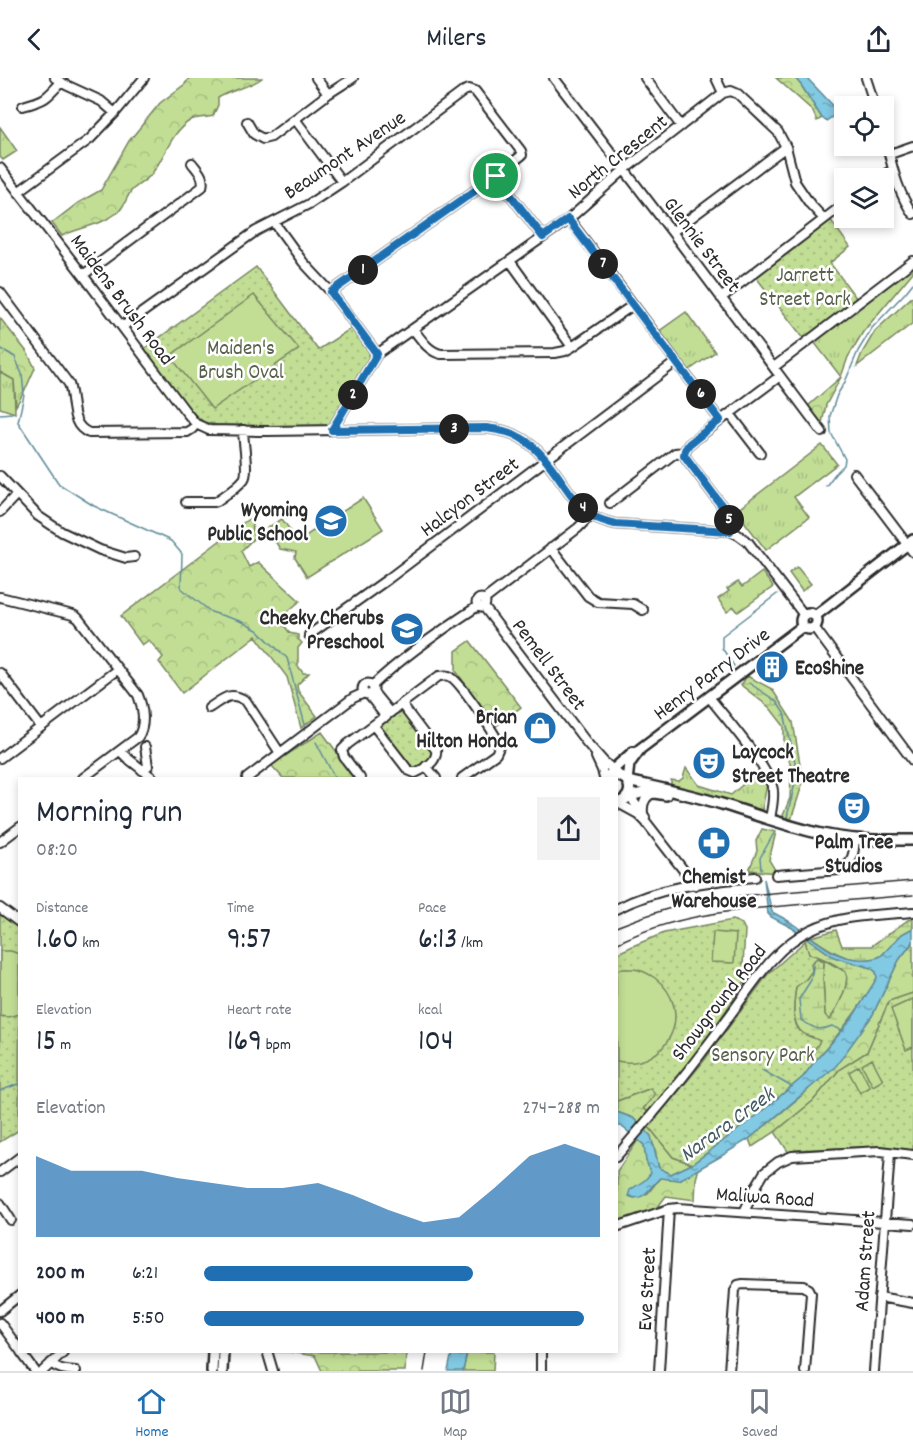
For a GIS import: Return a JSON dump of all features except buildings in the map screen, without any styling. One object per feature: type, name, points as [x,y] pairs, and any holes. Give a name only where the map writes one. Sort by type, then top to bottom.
[{"type":"main road","points":[[815,616],[911,546]]},
{"type":"main road","points":[[804,615],[815,616],[814,627],[809,629],[803,626],[801,621],[804,615]]},
{"type":"main road","name":"Henry Parry Drive","points":[[608,776],[630,754],[640,749],[803,626]]},
{"type":"main road","name":"Henry Parry Drive","points":[[625,791],[629,764],[640,749]]},
{"type":"main road","points":[[625,791],[649,785],[714,801],[770,820],[822,834],[855,839],[913,840]]},
{"type":"main road","points":[[625,791],[655,793],[770,820]]},
{"type":"main road","points":[[212,1371],[213,1353]]},
{"type":"main road","points":[[222,1371],[223,1353]]},
{"type":"street","points":[[18,192],[90,139],[144,78]]},
{"type":"street","points":[[316,78],[328,94]]},
{"type":"street","points":[[247,122],[254,134],[263,140],[271,137],[353,78]]},
{"type":"street","name":"Glennie Street","points":[[554,78],[822,432]]},
{"type":"street","points":[[645,78],[681,126]]},
{"type":"street","points":[[716,78],[723,93],[731,91],[738,94],[778,132],[786,147],[795,182],[801,193],[824,219]]},
{"type":"street","points":[[866,78],[872,96]]},
{"type":"street","points":[[23,106],[47,98],[58,80],[101,101],[115,113]]},
{"type":"street","name":"Beaumont Avenue","points":[[122,327],[237,243],[309,204],[469,89],[475,91],[521,151],[520,158],[331,292]]},
{"type":"street","name":"North Crescent","points":[[332,430],[377,354],[568,219],[624,170],[723,93]]},
{"type":"street","points":[[295,119],[342,182]]},
{"type":"street","points":[[894,153],[913,146]]},
{"type":"street","points":[[672,232],[786,147]]},
{"type":"street","points":[[83,275],[202,188],[203,177],[192,163]]},
{"type":"street","name":"Maidens Brush Road","points":[[0,168],[196,424]]},
{"type":"street","points":[[894,172],[913,214]]},
{"type":"street","points":[[496,176],[543,237]]},
{"type":"street","points":[[722,298],[834,212]]},
{"type":"street","points":[[568,219],[720,420]]},
{"type":"street","points":[[274,222],[303,262],[331,292],[377,354]]},
{"type":"street","points":[[510,261],[572,347]]},
{"type":"street","points":[[774,367],[913,261]]},
{"type":"street","points":[[0,292],[69,384],[74,418],[81,429],[89,433],[187,432],[196,424],[209,430],[486,428],[506,431],[531,445],[574,498],[591,515],[602,521],[615,524],[730,531],[737,534],[748,542],[804,615]]},
{"type":"street","points":[[413,329],[435,353],[555,353],[572,347],[633,304]]},
{"type":"street","name":"Halcyon Street","points":[[309,635],[388,579],[676,362]]},
{"type":"street","points":[[684,452],[689,444],[780,376]]},
{"type":"street","points":[[730,414],[760,453]]},
{"type":"street","points":[[186,502],[217,501],[243,480],[246,473],[243,430]]},
{"type":"street","points":[[610,503],[675,453],[684,452]]},
{"type":"street","points":[[684,452],[728,516],[730,531]]},
{"type":"street","points":[[854,474],[911,546]]},
{"type":"street","points":[[0,476],[38,516],[68,536],[100,550],[126,558],[134,557]]},
{"type":"street","points":[[0,512],[17,494]]},
{"type":"street","points":[[248,777],[353,698],[370,691],[416,650],[453,622],[482,604],[578,528],[591,515]]},
{"type":"street","points":[[551,548],[588,596],[598,602],[633,604],[643,610]]},
{"type":"street","points":[[0,597],[78,618],[138,695],[141,702],[142,730],[120,751],[84,777]]},
{"type":"street","name":"Pemell Street","points":[[482,604],[603,761],[608,776]]},
{"type":"street","points":[[814,627],[913,761]]},
{"type":"street","points":[[0,758],[118,669]]},
{"type":"street","points":[[0,673],[41,727]]},
{"type":"street","points":[[359,777],[344,757],[342,750],[439,676],[447,675],[454,679],[476,706],[500,745],[496,754],[463,777]]},
{"type":"street","points":[[370,691],[388,715]]},
{"type":"street","points":[[209,708],[231,695],[246,701],[280,753]]},
{"type":"street","points":[[709,697],[770,780],[773,791],[770,820]]},
{"type":"street","points":[[374,726],[408,770],[415,772],[426,766],[436,758],[436,750],[402,705]]},
{"type":"street","name":"Pemell Street","points":[[587,743],[608,776]]},
{"type":"street","points":[[142,770],[148,766],[145,747]]},
{"type":"street","points":[[120,751],[152,777]]},
{"type":"street","points":[[426,766],[435,777]]},
{"type":"street","points":[[625,791],[695,885]]},
{"type":"street","points":[[625,791],[638,814],[654,831]]},
{"type":"street","points":[[643,813],[642,806],[645,800],[655,793]]},
{"type":"street","points":[[0,842],[18,828]]},
{"type":"street","points":[[776,875],[839,870],[852,859],[855,839]]},
{"type":"street","points":[[618,908],[661,892],[755,877]]},
{"type":"street","points":[[0,908],[18,922]]},
{"type":"street","name":"Showground Road","points":[[618,1155],[701,1054],[778,952],[807,931],[840,919],[913,912]]},
{"type":"street","points":[[744,1212],[764,1173],[778,1162],[792,1156],[860,1151],[913,1155]]},
{"type":"street","name":"Adam Street","points":[[874,1371],[890,1153]]},
{"type":"street","points":[[0,1172],[18,1158]]},
{"type":"street","points":[[0,1203],[11,1221]]},
{"type":"street","name":"Maliwa Road","points":[[618,1226],[678,1208],[913,1224]]},
{"type":"street","name":"Eve Street","points":[[659,1371],[669,1209]]},
{"type":"street","points":[[729,1371],[735,1290],[738,1285],[744,1284],[804,1286],[809,1289],[811,1293],[805,1371]]},
{"type":"street","points":[[0,1311],[18,1297]]},
{"type":"street","points":[[879,1298],[913,1303]]},
{"type":"street","points":[[0,1323],[18,1348]]},
{"type":"street","points":[[22,1353],[35,1371]]},
{"type":"street","points":[[43,1371],[62,1353]]},
{"type":"street","points":[[541,1371],[542,1353]]},
{"type":"street","points":[[268,1354],[273,1371]]},
{"type":"street","points":[[51,1363],[61,1370],[76,1371]]},
{"type":"green space","points":[[189,78],[262,78],[218,98],[218,105],[213,116],[193,119],[184,125],[151,175],[132,190],[117,213],[104,221],[62,236],[52,223],[78,203],[101,190],[129,141],[160,103],[185,84]]},
{"type":"green space","points":[[776,78],[795,78],[822,118],[817,121],[812,110]]},
{"type":"green space","points":[[0,127],[17,151],[3,160],[0,157]]},
{"type":"green space","name":"Jarrett Street Park","points":[[830,219],[834,228],[836,228],[850,247],[830,263],[857,299],[805,340],[755,276]]},
{"type":"green space","points":[[913,265],[913,272],[863,332],[848,357],[841,377],[814,342]]},
{"type":"green space","name":"Maiden's Brush Oval","points":[[256,267],[318,350],[353,327],[370,351],[368,360],[334,421],[325,427],[217,425],[204,422],[193,413],[144,349]]},
{"type":"green space","points":[[254,295],[299,349],[212,409],[170,356]]},
{"type":"green space","points":[[913,296],[913,323],[857,366],[875,331]]},
{"type":"green space","points":[[686,312],[715,352],[688,371],[658,332]]},
{"type":"green space","points":[[0,318],[27,352],[35,368],[16,406],[14,380],[0,372]]},
{"type":"green space","points":[[0,372],[14,380],[15,413],[0,408]]},
{"type":"green space","points":[[841,377],[826,405],[822,423],[808,406]]},
{"type":"green space","points":[[822,445],[837,464],[794,497],[809,517],[766,550],[736,511]]},
{"type":"green space","points":[[363,498],[383,529],[307,577],[295,558],[296,552],[280,549],[267,528],[282,519],[298,541]]},
{"type":"green space","points":[[251,517],[254,538],[241,551],[249,567],[258,562],[300,601],[279,619],[290,633],[298,635],[302,643],[298,648],[298,666],[303,673],[309,673],[297,685],[298,691],[317,716],[301,728],[287,677],[256,636],[182,693],[159,662],[163,657],[149,640],[142,645],[121,616]]},
{"type":"green space","points":[[797,567],[811,584],[802,591],[789,573]]},
{"type":"green space","points":[[762,572],[773,587],[738,612],[734,607],[727,612],[718,599],[738,582],[742,587]]},
{"type":"green space","points":[[470,641],[521,707],[495,727],[456,671],[456,651]]},
{"type":"green space","points":[[747,676],[772,689],[793,722],[803,782],[791,820],[782,818],[790,798],[791,777],[790,763],[784,746],[784,726],[770,708],[741,685]]},
{"type":"green space","points":[[402,712],[433,751],[430,760],[417,770],[409,768],[382,733],[381,727],[385,722]]},
{"type":"green space","points":[[322,732],[355,777],[282,777],[271,765]]},
{"type":"green space","points":[[686,768],[699,785],[731,795],[758,771],[767,784],[762,810],[671,786],[671,780],[679,781],[683,778]]},
{"type":"green space","points":[[762,829],[776,832],[769,860],[777,873],[749,870],[757,851],[756,841]]},
{"type":"green space","points":[[0,914],[18,928],[18,1131],[0,1142]]},
{"type":"green space","points":[[913,919],[913,928],[902,934],[881,956],[872,959],[862,960],[844,956],[811,937],[836,930],[842,946],[871,946],[908,920]]},
{"type":"green space","points":[[733,920],[742,924],[745,930],[743,965],[751,971],[703,1043],[649,1112],[643,1109],[655,1095],[651,1088],[618,1101],[618,953],[664,933]]},
{"type":"green space","points":[[713,932],[736,934],[734,963],[711,962]]},
{"type":"green space","points":[[808,939],[834,957],[871,968],[876,972],[877,978],[848,1021],[815,1061],[811,1055],[813,1037],[800,1030],[795,1019],[796,986],[812,971],[811,963],[817,958],[824,962],[825,1015],[830,1020],[842,997],[847,978],[846,972],[838,966],[809,954],[805,941]]},
{"type":"green space","name":"Sensory Park","points":[[805,941],[809,954],[817,958],[811,963],[812,971],[796,987],[794,1018],[798,1029],[820,1041],[811,1055],[815,1061],[803,1077],[755,1117],[692,1164],[673,1157],[649,1127],[703,1062],[768,974]]},
{"type":"green space","points":[[913,942],[913,993],[889,1001],[867,1052],[840,1069],[813,1101],[775,1132],[752,1147],[749,1139],[806,1092],[872,1016],[899,960]]},
{"type":"green space","points":[[0,951],[11,951],[18,954],[18,1014],[0,1016]]},
{"type":"green space","points":[[817,956],[846,972],[845,990],[830,1021],[825,1015],[824,962]]},
{"type":"green space","points":[[618,970],[637,970],[655,978],[667,991],[674,1006],[675,1021],[671,1036],[662,1048],[650,1057],[635,1062],[618,1061]]},
{"type":"green space","points":[[913,993],[913,1151],[879,1146],[796,1150],[789,1153],[775,1132],[813,1101],[840,1069],[867,1052],[889,1001]]},
{"type":"green space","points":[[913,999],[913,1047],[906,1050],[891,1009]]},
{"type":"green space","points":[[872,1059],[883,1080],[873,1086],[862,1065]]},
{"type":"green space","points":[[859,1066],[870,1087],[860,1093],[849,1072]]},
{"type":"green space","points":[[651,1088],[655,1094],[644,1108],[649,1112],[639,1124],[633,1118],[618,1112],[618,1101]]},
{"type":"green space","points":[[649,1127],[673,1157],[692,1164],[671,1174],[659,1168],[654,1146],[646,1131]]},
{"type":"green space","points":[[638,1140],[644,1145],[646,1161],[652,1174],[629,1196],[634,1198],[648,1193],[660,1178],[679,1180],[699,1168],[695,1200],[666,1196],[654,1212],[618,1221],[618,1170]]},
{"type":"green space","points":[[296,1353],[406,1353],[405,1371],[322,1371],[315,1356]]},
{"type":"green space","points":[[467,1353],[494,1353],[493,1371],[463,1371]]},
{"type":"water","points":[[795,78],[807,78],[834,107],[834,115],[826,121],[822,118]]},
{"type":"water","points":[[764,879],[772,912],[835,953],[858,959],[876,958],[881,956],[902,934],[913,928],[913,942],[899,960],[872,1016],[836,1066],[749,1139],[679,1180],[660,1178],[643,1196],[634,1198],[628,1196],[630,1190],[651,1173],[646,1161],[644,1145],[618,1126],[618,1112],[633,1118],[651,1136],[659,1168],[671,1174],[692,1164],[755,1117],[803,1077],[854,1015],[877,978],[876,972],[871,968],[834,957],[768,914]]},
{"type":"water","points":[[452,1353],[467,1353],[463,1371],[448,1371]]},
{"type":"waterway","points":[[826,486],[844,465],[845,459],[831,433],[830,416],[837,395],[872,328],[913,283]]},
{"type":"waterway","points":[[0,348],[15,357],[22,374],[24,395],[18,422],[59,484],[94,506],[171,541],[182,554],[181,588],[211,612],[240,621],[257,630],[287,658],[305,725]]},
{"type":"waterway","points":[[0,414],[12,413]]},
{"type":"waterway","points":[[734,666],[722,648],[722,636],[777,594]]},
{"type":"waterway","points":[[749,683],[776,701],[784,713],[795,762],[795,783],[787,817]]},
{"type":"waterway","points":[[316,742],[334,777]]},
{"type":"waterway","points":[[761,869],[760,858],[774,833]]},
{"type":"waterway","points":[[814,961],[811,980],[799,999],[801,1020],[816,1028],[823,1029],[832,1026],[844,1031]]},
{"type":"waterway","name":"Narara Creek","points":[[762,1070],[792,1087]]},
{"type":"waterway","points":[[0,1091],[18,1084]]},
{"type":"railway","points":[[618,926],[664,910],[714,898],[913,881]]},
{"type":"railway","points":[[618,943],[659,926],[703,916],[748,909],[913,895]]},
{"type":"railway","points":[[424,1371],[427,1353]]},
{"type":"place","name":"Wyoming Public School","points":[[331,521]]},
{"type":"place","name":"Cheeky Cherubs Preschool","points":[[407,629]]},
{"type":"place","name":"EcoShine","points":[[772,667]]},
{"type":"place","name":"Brian Hilton Honda","points":[[540,728]]},
{"type":"place","name":"Laycock Street Theatre","points":[[709,763]]},
{"type":"place","name":"Palm Tree Studios","points":[[854,808]]},
{"type":"place","name":"Chemist Warehouse","points":[[714,843]]},
{"type":"route","points":[[496,176],[543,237],[568,219],[720,420],[689,444],[684,455],[725,510],[730,521],[730,531],[615,524],[602,521],[582,507],[531,445],[506,431],[486,428],[332,430],[377,354],[331,292],[496,176]]}]
